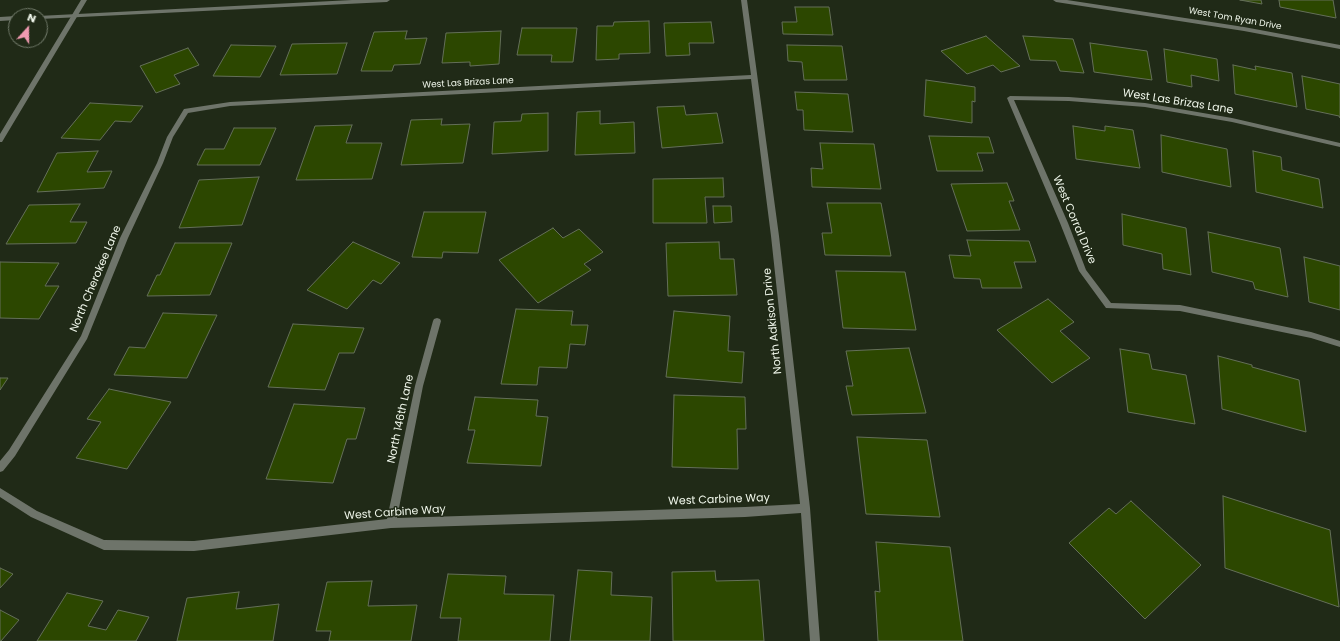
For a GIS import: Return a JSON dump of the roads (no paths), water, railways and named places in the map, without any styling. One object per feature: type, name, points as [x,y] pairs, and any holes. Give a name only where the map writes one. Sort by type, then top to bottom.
[{"type":"street","points":[[0,140],[84,0]]},
{"type":"street","points":[[48,17],[387,0]]},
{"type":"street","name":"North Adkison Drive","points":[[744,0],[775,236],[805,508],[815,641]]},
{"type":"street","name":"West Tom Ryan Drive","points":[[1056,0],[1244,29],[1340,47]]},
{"type":"street","name":"West Las Brizas Lane","points":[[186,111],[230,104],[753,77]]},
{"type":"street","name":"West Las Brizas Lane","points":[[1010,98],[1069,99],[1145,105],[1232,120],[1340,146]]},
{"type":"street","name":"West Corral Drive","points":[[1010,98],[1083,270],[1109,306],[1180,308],[1311,336],[1340,344]]},
{"type":"street","name":"North Cherokee Lane","points":[[0,468],[12,453],[84,336],[124,238],[160,163],[170,137],[186,111]]},
{"type":"street","name":"North 146th Lane","points":[[391,523],[419,386],[437,321]]},
{"type":"street","name":"West Carbine Way","points":[[0,492],[34,514],[104,545],[194,546],[391,523],[577,516],[745,512],[805,508]]}]
